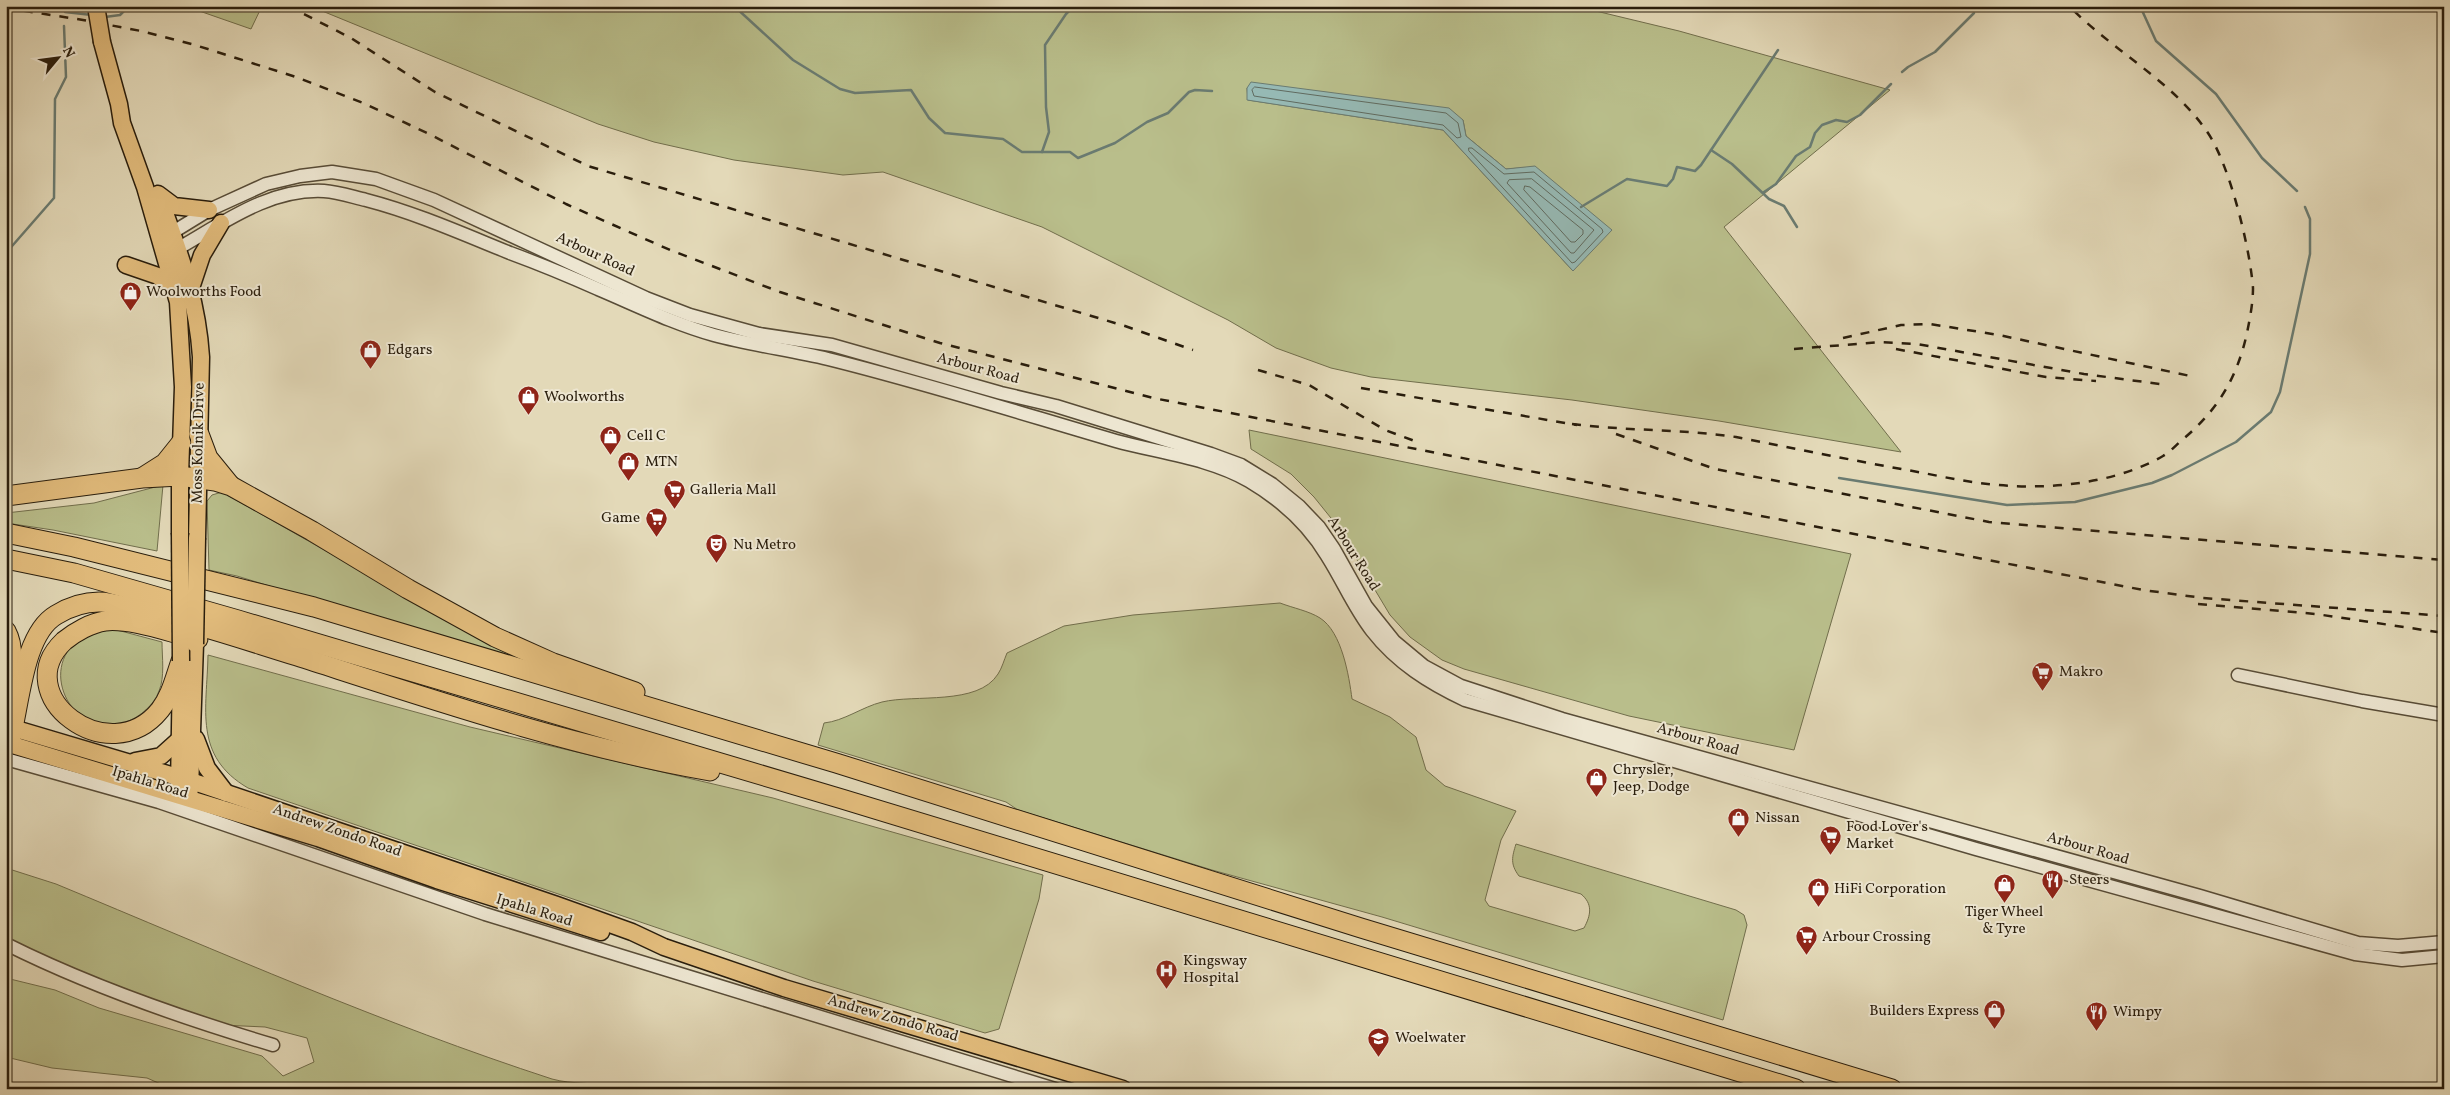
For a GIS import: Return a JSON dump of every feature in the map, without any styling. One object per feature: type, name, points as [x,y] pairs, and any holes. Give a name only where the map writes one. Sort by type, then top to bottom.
[{"type":"highway","points":[[199,434],[211,463],[232,486],[495,637],[553,663],[836,763]]},
{"type":"highway","points":[[142,478],[165,463],[181,443]]},
{"type":"highway","points":[[6,496],[142,478],[189,477],[232,486]]},
{"type":"highway","points":[[6,533],[74,547],[314,607],[836,763],[1361,928],[1892,1089]]},
{"type":"highway","points":[[6,559],[74,574],[238,620],[800,787],[1796,1089]]},
{"type":"highway","points":[[8,740],[34,641],[42,627],[54,616],[72,606],[99,602],[155,613],[233,636],[532,730],[655,761],[800,787]]},
{"type":"highway","points":[[183,674],[159,711],[140,726],[118,734],[90,731],[68,718],[57,707],[49,683],[49,663],[56,649],[70,636],[82,629],[104,621],[125,621],[425,697]]},
{"type":"highway","points":[[6,630],[11,651],[7,689]]},
{"type":"main road","name":"Moss Kolnik Drive","points":[[96,6],[102,42],[119,104],[122,123],[167,236],[183,291],[181,443],[189,477],[197,538],[183,674],[193,709],[184,796]]},
{"type":"main road","name":"Moss Kolnik Drive","points":[[119,104],[125,112],[158,194],[167,236]]},
{"type":"main road","points":[[158,194],[174,206],[209,210]]},
{"type":"main road","points":[[126,265],[158,276],[183,291],[221,223]]},
{"type":"main road","name":"Moss Kolnik Drive","points":[[183,291],[196,307],[201,357],[199,434],[189,477],[180,533],[183,674],[181,738],[185,779]]},
{"type":"main road","points":[[193,709],[197,742],[203,760],[211,775],[227,794]]},
{"type":"main road","points":[[130,762],[161,756],[181,738]]},
{"type":"main road","name":"Andrew Zondo Road","points":[[8,740],[130,762],[185,779],[551,918]]},
{"type":"main road","name":"Andrew Zondo Road","points":[[8,740],[184,796],[551,918],[643,945],[664,947],[784,988],[1123,1089]]},
{"type":"street","name":"Arbour Road","points":[[167,236],[209,210],[266,184],[300,176],[332,172],[376,179],[434,200],[715,336],[828,359],[1118,441],[1221,468],[1246,480],[1291,512],[1312,533],[1356,607],[1371,630],[1388,650],[1436,687],[1465,700],[1986,852],[2355,954],[2402,960],[2444,956]]},
{"type":"street","name":"Arbour Road","points":[[172,252],[221,223],[259,204],[275,198],[306,192],[325,191],[397,208],[644,303],[759,334],[832,345],[1001,393],[1056,406],[1241,465],[1272,484],[1320,527],[1366,606],[1394,642],[1424,666],[1461,686],[1572,721],[2200,896],[2358,943],[2398,946],[2444,942]]},
{"type":"street","points":[[2238,675],[2362,701],[2444,715]]},
{"type":"street","name":"Ipahla Road","points":[[8,740],[159,802],[485,914],[551,918],[692,979],[1054,1089]]},
{"type":"street","points":[[6,944],[49,965],[120,994],[274,1045]]},
{"type":"green space","points":[[185,6],[262,6],[251,29]]},
{"type":"green space","points":[[310,6],[1575,6],[1679,31],[1890,90],[1724,227],[1901,452],[1719,421],[1572,400],[1371,377],[1331,368],[1276,348],[1228,320],[1042,227],[883,172],[843,175],[734,160],[654,142],[598,124]],"holes":[[[1247,88],[1463,120],[1466,136],[1506,169],[1535,167],[1573,271],[1443,130],[1248,100]]]},
{"type":"green space","points":[[1249,430],[1851,554],[1794,750],[1629,716],[1464,669],[1442,660],[1410,637],[1390,615],[1335,523],[1314,497],[1291,474],[1251,449]]},
{"type":"green space","points":[[163,485],[157,551],[53,530],[6,523],[6,513],[94,503]]},
{"type":"green space","points":[[222,492],[416,602],[541,670],[237,576],[209,570],[207,501],[212,495]]},
{"type":"green space","points":[[1280,603],[1311,613],[1328,625],[1334,633],[1343,655],[1352,699],[1390,717],[1416,737],[1426,770],[1445,786],[1516,811],[1501,840],[1485,900],[1489,906],[1575,931],[1584,928],[1590,910],[1585,898],[1581,894],[1519,876],[1514,868],[1513,860],[1516,844],[1736,910],[1744,915],[1747,925],[1723,1020],[1382,917],[1212,870],[1018,810],[1006,802],[818,745],[824,723],[839,720],[875,704],[896,700],[961,695],[976,691],[989,684],[998,674],[1007,653],[1064,626],[1133,615]]},
{"type":"green space","points":[[106,630],[117,630],[162,642],[163,667],[161,685],[157,696],[150,706],[131,720],[106,725],[88,720],[75,710],[65,696],[61,680],[62,664],[70,649],[84,637]]},
{"type":"green space","points":[[208,655],[470,727],[773,798],[1043,875],[1039,899],[999,1029],[985,1033],[813,981],[248,788],[230,775],[218,761],[211,746],[207,730],[206,712]]},
{"type":"green space","points":[[6,868],[56,884],[364,1011],[489,1058],[552,1079],[600,1085],[615,1089],[172,1089],[147,1078],[52,1068],[6,1057],[6,978],[55,990],[99,1008],[262,1056],[283,1076],[314,1062],[307,1038],[265,1027],[221,1025],[36,956],[6,939]]},
{"type":"water","points":[[1251,82],[1449,108],[1463,120],[1466,136],[1506,169],[1535,166],[1612,230],[1573,271],[1443,130],[1247,100],[1247,88]]},
{"type":"waterway","points":[[105,17],[120,15],[129,6]]},
{"type":"waterway","points":[[734,6],[793,60],[840,89],[855,93],[911,90],[929,118],[945,133],[1003,139],[1022,152],[1070,152],[1078,158],[1115,143],[1147,122],[1168,113],[1189,92],[1195,90],[1212,91]]},
{"type":"waterway","points":[[1042,152],[1049,132],[1046,107],[1045,45],[1066,14],[1074,6]]},
{"type":"waterway","points":[[2140,6],[2156,41],[2216,94],[2262,158],[2297,191]]},
{"type":"waterway","points":[[65,12],[92,15]]},
{"type":"waterway","points":[[1902,72],[1935,52],[1974,13]]},
{"type":"waterway","points":[[6,253],[54,198],[55,99],[66,77],[64,26]]},
{"type":"waterway","points":[[1581,207],[1627,179],[1667,186],[1673,179],[1677,167],[1695,171],[1701,165],[1778,50]]},
{"type":"waterway","points":[[1764,192],[1776,184],[1796,156],[1810,147],[1815,133],[1822,125],[1836,120],[1847,122],[1860,115],[1891,84]]},
{"type":"waterway","points":[[1711,150],[1732,164],[1769,199],[1784,206],[1797,227]]},
{"type":"waterway","points":[[1839,478],[2007,505],[2075,502],[2152,483],[2172,475],[2236,442],[2271,412],[2280,392],[2310,254],[2310,219],[2305,207]]},
{"type":"railway","points":[[288,6],[351,38],[435,92],[588,166],[1125,326],[1193,350]]},
{"type":"railway","points":[[1572,424],[1736,437],[1952,479],[2002,485],[2050,486],[2098,480],[2143,466],[2171,450],[2195,429],[2216,405],[2232,379],[2243,349],[2250,316],[2253,288],[2248,252],[2238,208],[2216,147],[2194,114],[2160,82],[2104,38],[2069,6]]},
{"type":"railway","points":[[6,8],[141,31],[195,45],[296,77],[363,103],[427,133],[566,204],[670,250],[780,292],[940,343],[1153,398],[2143,590],[2203,598],[2444,616]]},
{"type":"railway","points":[[1843,338],[1901,325],[1930,324],[1999,335],[2195,377]]},
{"type":"railway","points":[[1794,349],[1881,342],[1917,344],[2084,374],[2160,384]]},
{"type":"railway","points":[[1896,349],[2046,377],[2096,381]]},
{"type":"railway","points":[[1258,370],[1309,385],[1385,430],[1420,443]]},
{"type":"railway","points":[[1361,388],[1577,425]]},
{"type":"railway","points":[[1616,434],[1715,469],[1989,522],[2444,560]]},
{"type":"railway","points":[[2198,604],[2316,614],[2444,633]]},
{"type":"place","name":"Woolworths Food","points":[[130,311]]},
{"type":"place","name":"Edgars","points":[[371,369]]},
{"type":"place","name":"Woolworths","points":[[528,416]]},
{"type":"place","name":"Cell C","points":[[611,455]]},
{"type":"place","name":"MTN","points":[[629,481]]},
{"type":"place","name":"Galleria Mall","points":[[674,509]]},
{"type":"place","name":"Game","points":[[656,537]]},
{"type":"place","name":"Nu Metro","points":[[717,564]]},
{"type":"place","name":"Makro","points":[[2043,691]]},
{"type":"place","name":"Chrysler, Jeep, Dodge","points":[[1597,798]]},
{"type":"place","name":"Nissan","points":[[1739,837]]},
{"type":"place","name":"Food Lover's Market","points":[[1830,855]]},
{"type":"place","name":"Steers","points":[[2053,899]]},
{"type":"place","name":"Tiger Wheel & Tyre","points":[[2004,903]]},
{"type":"place","name":"HiFi Corporation","points":[[1818,908]]},
{"type":"place","name":"Arbour Crossing","points":[[1806,956]]},
{"type":"place","name":"Kingsway Hospital","points":[[1167,989]]},
{"type":"place","name":"Builders Express","points":[[1995,1030]]},
{"type":"place","name":"Wimpy","points":[[2097,1031]]},
{"type":"place","name":"Woelwater","points":[[1379,1057]]}]
